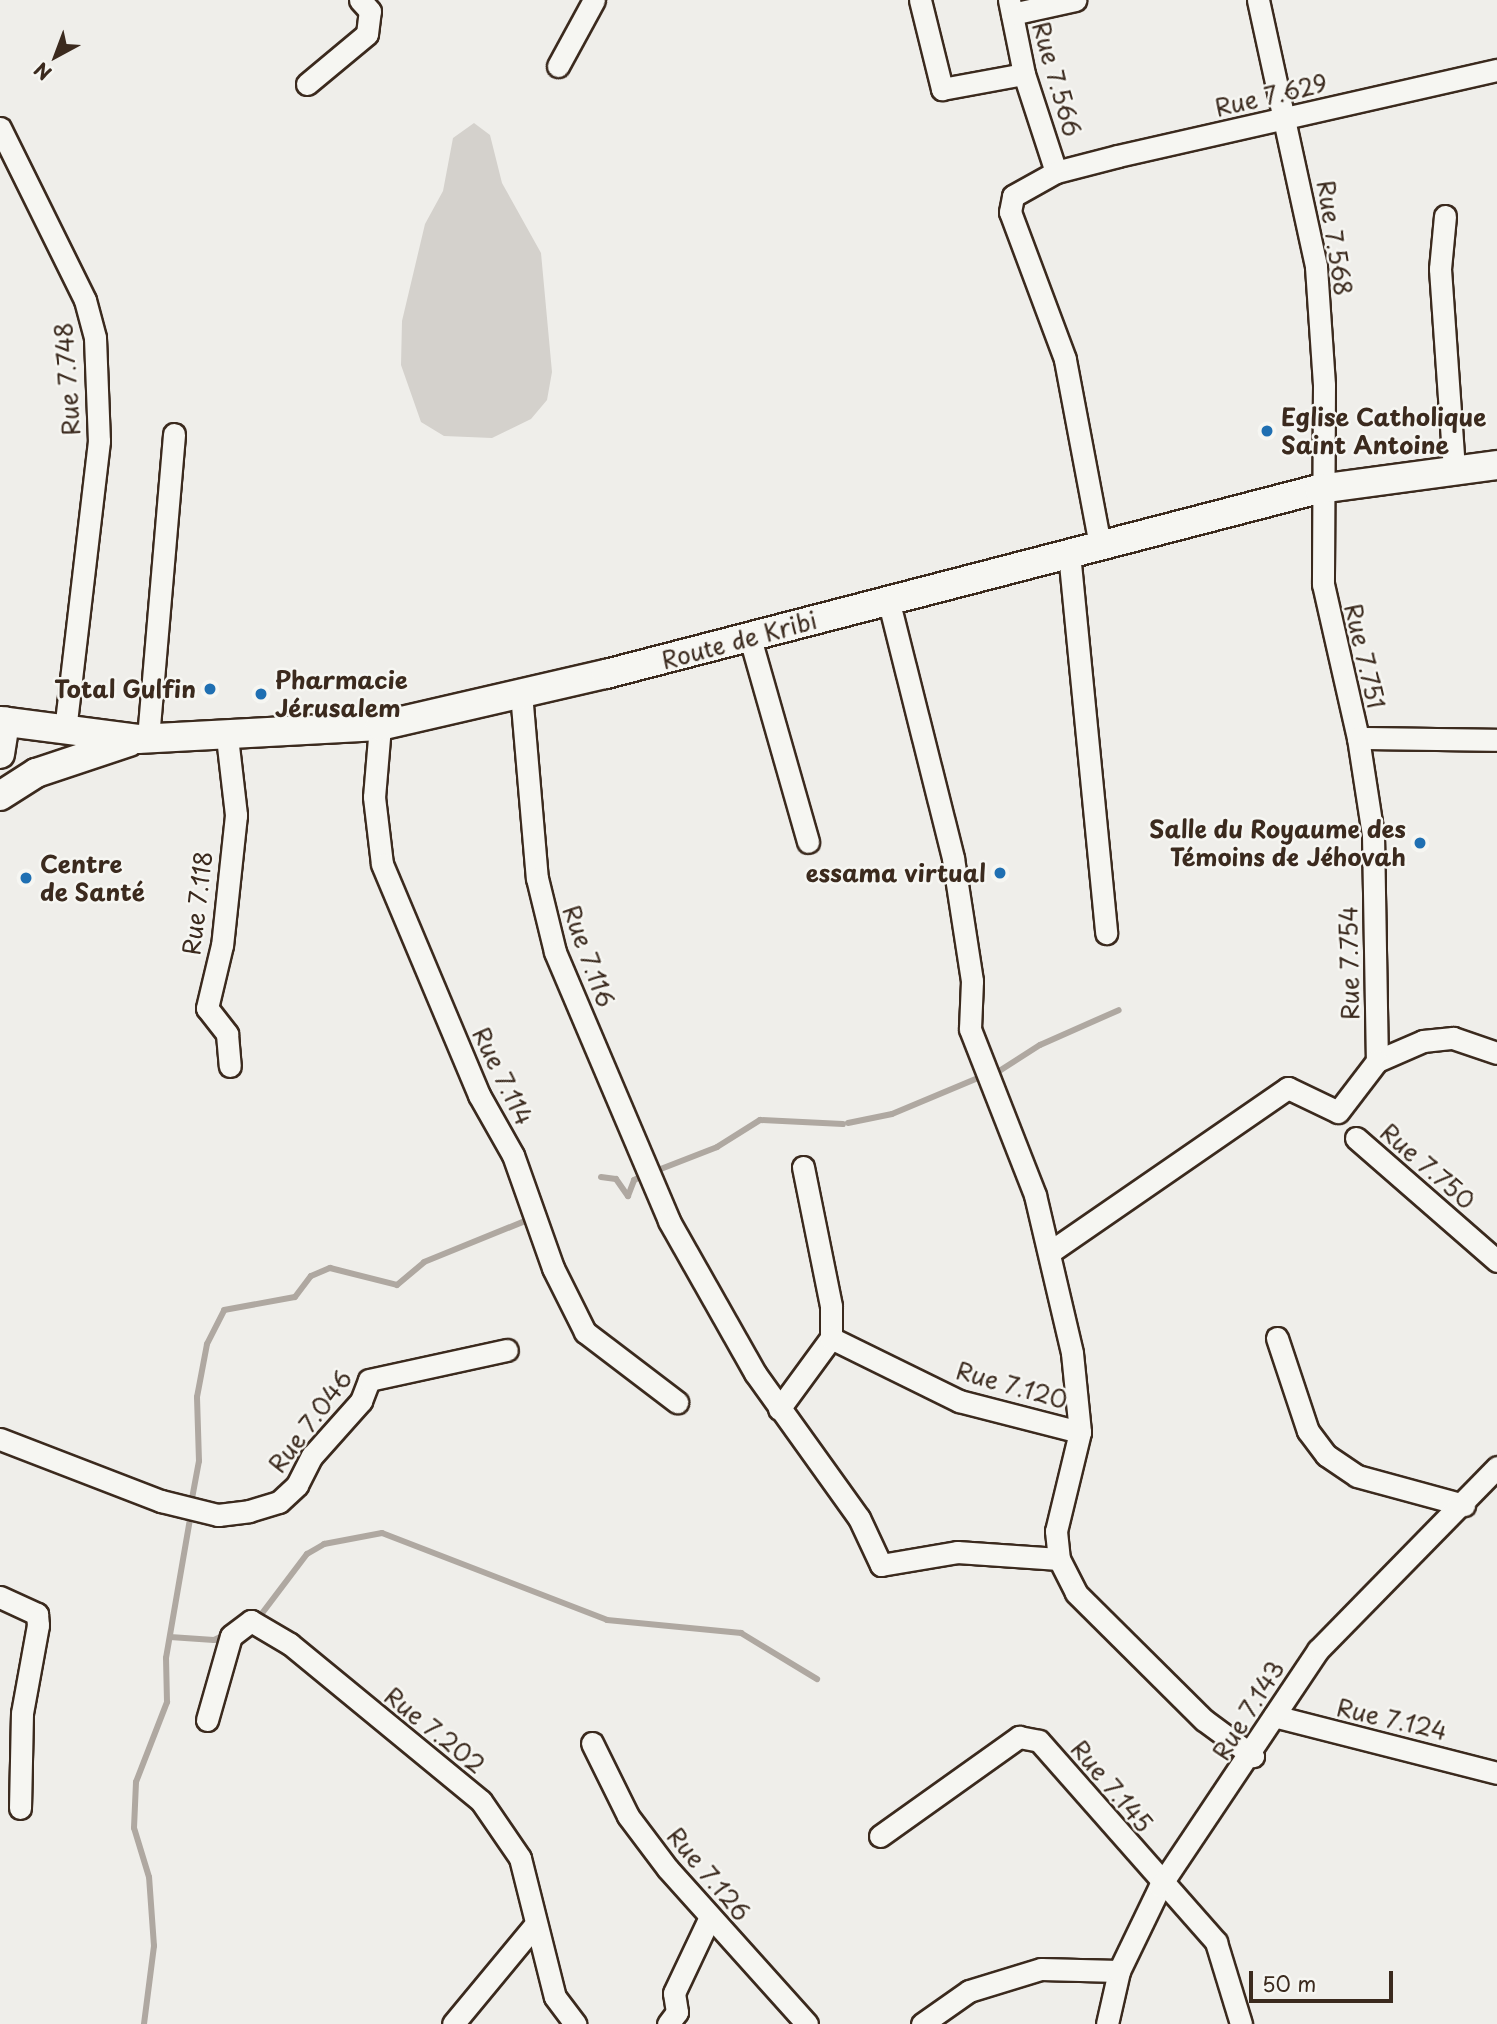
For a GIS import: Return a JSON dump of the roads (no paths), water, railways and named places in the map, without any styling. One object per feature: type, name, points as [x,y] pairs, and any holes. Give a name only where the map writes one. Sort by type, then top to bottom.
[{"type":"main road","name":"Route de Kribi","points":[[0,754],[3,721],[143,739],[228,737],[380,726],[750,638],[888,599],[1319,489],[1497,465]]},
{"type":"main road","points":[[0,796],[36,773],[143,739]]},
{"type":"street","points":[[307,84],[367,34],[370,12],[360,0]]},
{"type":"street","points":[[558,66],[594,0]]},
{"type":"street","points":[[920,0],[942,89],[1024,74]]},
{"type":"street","points":[[1010,7],[1076,0]]},
{"type":"street","name":"Rue 7.568","points":[[1258,0],[1288,119],[1316,267],[1323,342],[1319,489]]},
{"type":"street","name":"Rue 7.566","points":[[1010,7],[1024,74],[1056,172]]},
{"type":"street","name":"Rue 7.629","points":[[1056,172],[1497,71]]},
{"type":"street","name":"Rue 7.748","points":[[0,128],[85,300],[95,338],[99,441],[65,729]]},
{"type":"street","points":[[1056,172],[1008,204],[1060,341],[1100,545]]},
{"type":"street","points":[[1445,216],[1440,269],[1454,471]]},
{"type":"street","points":[[143,739],[174,434]]},
{"type":"street","name":"Rue 7.751","points":[[1319,489],[1323,584],[1358,737],[1497,740]]},
{"type":"street","points":[[1069,553],[1106,933]]},
{"type":"street","points":[[888,599],[953,858],[972,981],[970,1029],[1035,1195],[1072,1353],[1080,1432]]},
{"type":"street","points":[[750,638],[808,842]]},
{"type":"street","name":"Rue 7.116","points":[[520,693],[535,866],[551,941],[669,1221],[779,1409],[859,1518],[881,1565],[957,1552],[1059,1559]]},
{"type":"street","name":"Rue 7.114","points":[[380,726],[374,797],[382,864],[479,1095],[513,1155],[553,1268],[585,1332],[677,1402]]},
{"type":"street","name":"Rue 7.118","points":[[228,737],[236,815],[222,945],[207,1008],[226,1034],[230,1066]]},
{"type":"street","name":"Rue 7.754","points":[[1358,737],[1373,835],[1377,1061]]},
{"type":"street","points":[[1050,1252],[1288,1088],[1338,1112],[1377,1061],[1423,1041],[1453,1038],[1497,1054]]},
{"type":"street","name":"Rue 7.750","points":[[1356,1138],[1497,1261]]},
{"type":"street","points":[[779,1409],[831,1338],[831,1306],[803,1167]]},
{"type":"street","name":"Rue 7.120","points":[[831,1338],[959,1401],[1080,1432],[1056,1531],[1059,1559],[1076,1593],[1205,1720],[1253,1756]]},
{"type":"street","points":[[1277,1338],[1308,1431],[1326,1455],[1357,1476],[1464,1505]]},
{"type":"street","name":"Rue 7.046","points":[[0,1439],[161,1502],[218,1515],[248,1511],[279,1502],[297,1485],[312,1456],[361,1401],[369,1380],[507,1350]]},
{"type":"street","name":"Rue 7.143","points":[[1107,2024],[1119,1971],[1160,1886],[1253,1756],[1274,1716],[1335,1628],[1464,1505],[1497,1467]]},
{"type":"street","points":[[0,1597],[37,1614],[38,1625],[22,1713],[20,1808]]},
{"type":"street","name":"Rue 7.202","points":[[207,1720],[231,1636],[243,1621],[259,1624],[481,1801],[520,1858],[535,1900],[535,1925],[555,1997],[575,2024]]},
{"type":"street","name":"Rue 7.124","points":[[1274,1716],[1497,1773]]},
{"type":"street","name":"Rue 7.145","points":[[880,1836],[1028,1736],[1059,1761],[1160,1886],[1216,1942],[1241,2024]]},
{"type":"street","name":"Rue 7.126","points":[[592,1743],[628,1816],[709,1919],[807,2024]]},
{"type":"street","points":[[667,2024],[677,2012],[674,1993],[709,1919]]},
{"type":"street","points":[[453,2024],[535,1925]]},
{"type":"street","points":[[922,2024],[969,1991],[1041,1969],[1119,1971]]},
{"type":"waterway","points":[[993,1075],[1040,1045],[1119,1010]]},
{"type":"waterway","points":[[848,1123],[892,1114],[983,1076]]},
{"type":"waterway","points":[[653,1172],[717,1147],[760,1120],[843,1124]]},
{"type":"waterway","points":[[601,1177],[616,1179],[628,1196],[634,1180],[647,1174]]},
{"type":"waterway","points":[[191,1504],[199,1461],[197,1397],[207,1344],[224,1310],[295,1297],[311,1276],[330,1268],[397,1285],[424,1262],[530,1219]]},
{"type":"waterway","points":[[144,2024],[154,1946],[149,1877],[134,1828],[136,1782],[167,1702],[166,1658],[191,1513]]},
{"type":"waterway","points":[[257,1620],[307,1554],[324,1544],[382,1533],[607,1620],[741,1633],[817,1679]]},
{"type":"waterway","points":[[170,1637],[214,1640],[227,1634]]},
{"type":"place","name":"Eglise Catholique Saint Antoine","points":[[1267,431]]},
{"type":"place","name":"Total Gulfin","points":[[210,689]]},
{"type":"place","name":"Pharmacie Jérusalem","points":[[261,694]]},
{"type":"place","name":"Salle du Royaume des Témoins de Jéhovah","points":[[1420,843]]},
{"type":"place","name":"essama virtual","points":[[1000,873]]},
{"type":"place","name":"Centre de Santé","points":[[26,878]]}]
